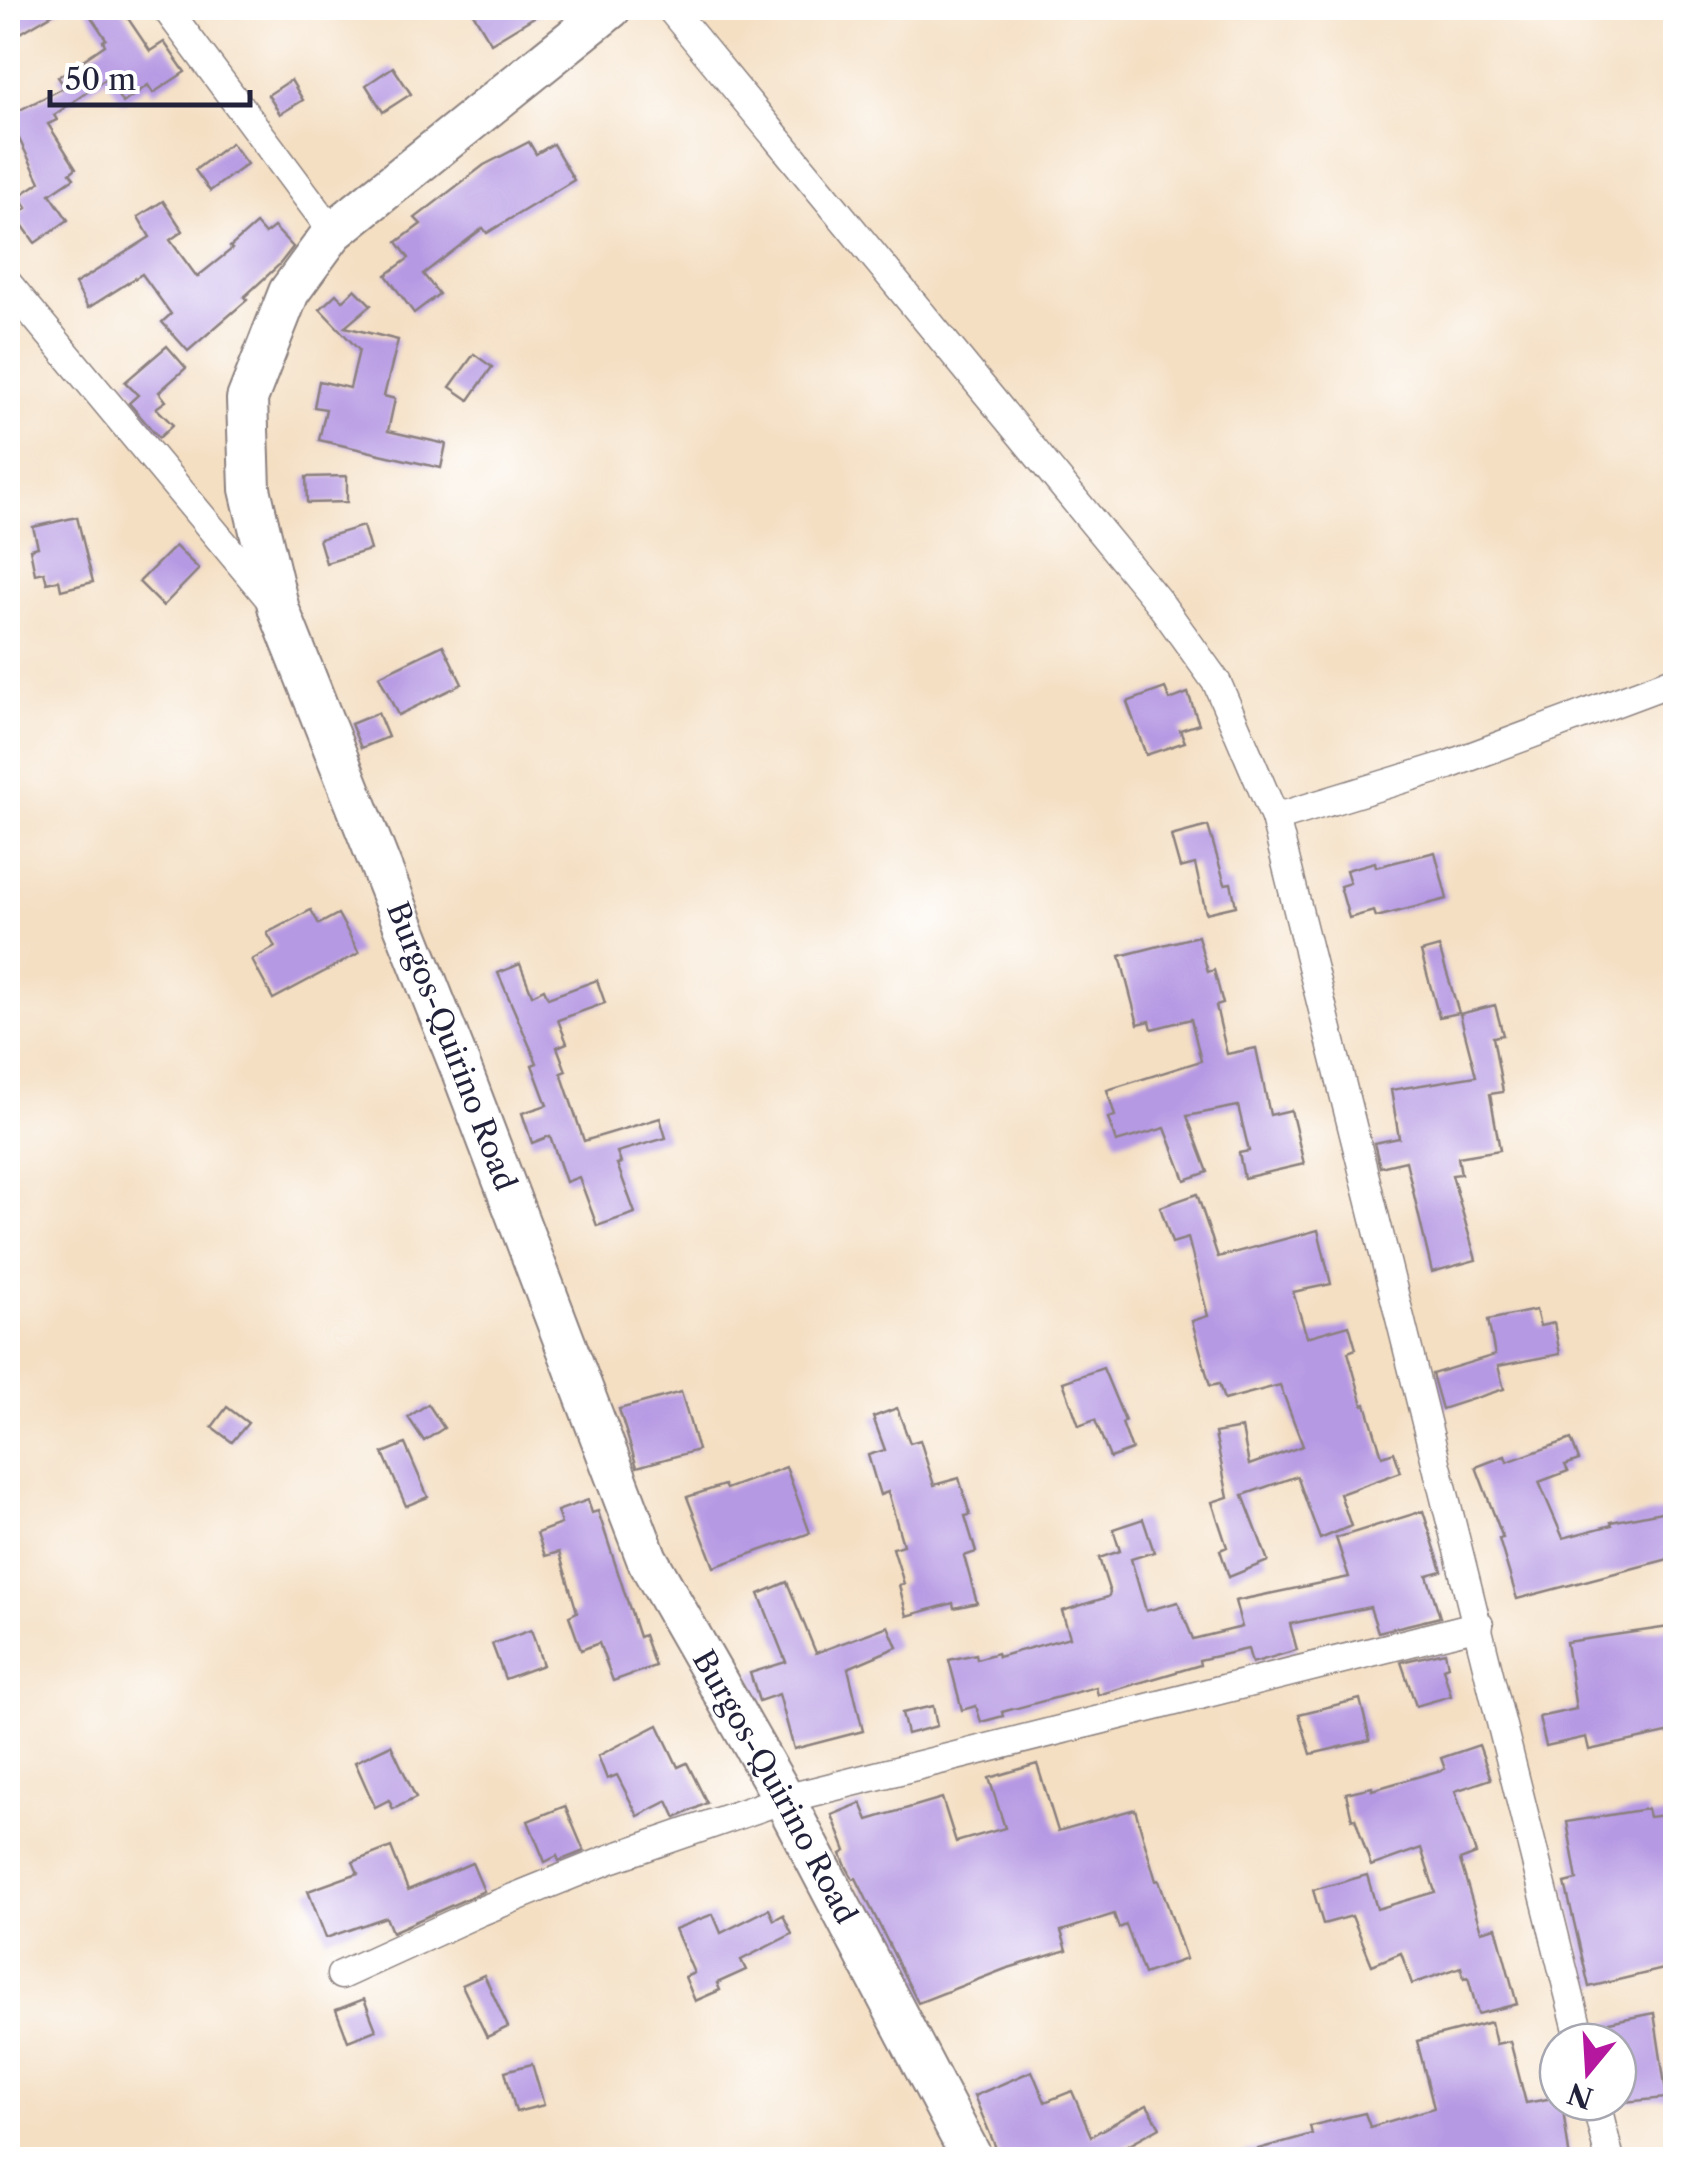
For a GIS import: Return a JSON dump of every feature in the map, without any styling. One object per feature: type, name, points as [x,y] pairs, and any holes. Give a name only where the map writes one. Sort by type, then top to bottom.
[{"type":"street","points":[[166,8],[333,232]]},
{"type":"street","name":"Burgos-Quirino Road","points":[[611,8],[333,232],[289,292],[246,399],[250,489],[279,610],[648,1559],[784,1799],[974,2160]]},
{"type":"street","points":[[670,8],[1161,605],[1217,684],[1275,818],[1576,2022]]},
{"type":"street","points":[[8,284],[279,610]]},
{"type":"street","points":[[1275,818],[1448,765],[1676,680]]},
{"type":"street","points":[[341,1975],[592,1866],[784,1799],[1478,1626]]},
{"type":"street","points":[[1601,2122],[1610,2160]]},
{"type":"building","points":[[8,8],[63,8],[17,35],[8,20]]},
{"type":"building","points":[[85,8],[121,8],[150,51],[164,42],[185,72],[153,93],[148,85],[123,103],[106,79],[54,115],[57,120],[48,124],[76,168],[70,173],[74,178],[50,194],[68,220],[35,243],[16,216],[27,208],[19,196],[40,182],[8,116],[65,87],[58,77],[105,45],[106,39]]},
{"type":"building","points":[[470,8],[549,8],[491,43]]},
{"type":"building","points":[[393,67],[411,94],[383,112],[366,85]]},
{"type":"building","points":[[291,80],[303,100],[280,114],[268,95]]},
{"type":"building","points":[[529,142],[536,154],[553,144],[574,180],[487,233],[483,228],[423,274],[439,294],[414,313],[386,275],[409,258],[397,242],[421,224],[415,218],[484,165]]},
{"type":"building","points":[[231,143],[247,164],[210,191],[195,170]]},
{"type":"building","points":[[163,201],[183,231],[170,240],[197,277],[256,224],[265,234],[274,227],[293,247],[244,297],[247,300],[188,351],[162,322],[171,314],[142,274],[88,308],[75,284],[150,237],[138,217]]},
{"type":"building","points":[[355,289],[371,305],[345,327],[398,340],[384,396],[395,399],[388,431],[446,444],[441,468],[319,440],[326,409],[314,407],[319,381],[350,388],[359,350],[320,309],[336,294],[343,301]]},
{"type":"building","points":[[167,346],[186,368],[159,392],[166,401],[156,408],[173,425],[159,438],[129,403],[138,395],[125,382]]},
{"type":"building","points":[[474,354],[492,367],[469,400],[450,387]]},
{"type":"building","points":[[347,476],[347,502],[307,503],[306,477]]},
{"type":"building","points":[[77,517],[93,582],[61,590],[59,580],[47,583],[44,572],[35,574],[30,549],[38,547],[33,527]]},
{"type":"building","points":[[363,526],[370,550],[326,563],[319,539]]},
{"type":"building","points":[[175,546],[199,569],[163,606],[139,582]]},
{"type":"building","points":[[443,645],[462,684],[398,715],[379,676]]},
{"type":"building","points":[[1165,688],[1170,700],[1188,693],[1199,724],[1180,730],[1185,742],[1146,755],[1127,702]]},
{"type":"building","points":[[378,713],[388,737],[361,748],[351,724]]},
{"type":"building","points":[[1208,826],[1225,884],[1231,883],[1236,906],[1206,913],[1195,864],[1180,868],[1171,836]]},
{"type":"building","points":[[1435,852],[1447,899],[1376,917],[1374,911],[1349,918],[1340,886],[1350,883],[1346,870],[1375,862],[1376,867]]},
{"type":"building","points":[[311,910],[319,924],[338,914],[359,953],[273,999],[252,960],[275,947],[267,933]]},
{"type":"building","points":[[1198,936],[1208,972],[1214,970],[1223,1004],[1216,1006],[1227,1054],[1256,1048],[1270,1115],[1291,1110],[1304,1164],[1244,1178],[1239,1153],[1249,1151],[1238,1106],[1187,1116],[1208,1172],[1185,1180],[1165,1128],[1116,1142],[1108,1118],[1115,1116],[1107,1090],[1201,1061],[1191,1019],[1152,1029],[1150,1021],[1138,1024],[1120,956]]},
{"type":"building","points":[[1439,947],[1459,1013],[1439,1017],[1421,952]]},
{"type":"building","points":[[520,964],[532,995],[544,989],[548,998],[597,980],[605,1003],[558,1020],[567,1043],[557,1047],[566,1071],[561,1073],[584,1141],[660,1118],[666,1138],[617,1152],[621,1163],[617,1164],[635,1213],[597,1226],[579,1177],[566,1182],[550,1136],[532,1143],[522,1113],[547,1105],[532,1065],[537,1063],[498,973]]},
{"type":"building","points":[[1495,1005],[1503,1035],[1493,1037],[1503,1092],[1490,1094],[1500,1150],[1458,1157],[1461,1174],[1452,1175],[1476,1260],[1432,1272],[1406,1161],[1380,1167],[1374,1143],[1399,1138],[1391,1090],[1476,1076],[1460,1014]]},
{"type":"building","points":[[1197,1194],[1218,1257],[1318,1230],[1331,1284],[1293,1292],[1307,1337],[1349,1325],[1356,1349],[1348,1352],[1363,1405],[1366,1404],[1382,1456],[1394,1452],[1401,1472],[1340,1494],[1351,1526],[1320,1539],[1297,1476],[1243,1495],[1268,1561],[1229,1577],[1220,1550],[1227,1547],[1212,1502],[1228,1497],[1215,1433],[1242,1428],[1249,1465],[1303,1446],[1280,1385],[1224,1400],[1219,1384],[1210,1386],[1192,1321],[1208,1316],[1188,1238],[1172,1243],[1160,1207]]},
{"type":"building","points":[[1536,1310],[1540,1326],[1554,1323],[1560,1354],[1498,1366],[1504,1389],[1442,1409],[1432,1374],[1495,1355],[1488,1320]]},
{"type":"building","points":[[1103,1368],[1125,1421],[1122,1423],[1132,1450],[1110,1458],[1095,1420],[1079,1426],[1063,1382]]},
{"type":"building","points":[[681,1392],[698,1450],[637,1467],[619,1409]]},
{"type":"building","points":[[428,1404],[444,1428],[424,1441],[408,1417]]},
{"type":"building","points":[[227,1407],[248,1423],[232,1442],[212,1427]]},
{"type":"building","points":[[897,1408],[910,1443],[920,1440],[934,1485],[959,1478],[976,1552],[964,1556],[977,1603],[954,1608],[953,1603],[907,1616],[899,1585],[904,1584],[893,1548],[903,1545],[888,1492],[880,1495],[868,1455],[885,1450],[873,1417]]},
{"type":"building","points":[[1571,1439],[1579,1460],[1565,1465],[1568,1471],[1539,1482],[1563,1538],[1612,1525],[1611,1522],[1676,1509],[1676,1557],[1517,1599],[1499,1539],[1503,1538],[1476,1467],[1505,1456],[1507,1462]]},
{"type":"building","points":[[405,1444],[428,1497],[406,1506],[383,1453]]},
{"type":"building","points":[[786,1467],[810,1533],[714,1567],[687,1497],[724,1485],[726,1489]]},
{"type":"building","points":[[588,1500],[592,1513],[598,1511],[639,1637],[644,1635],[655,1666],[613,1681],[599,1643],[581,1650],[569,1616],[577,1612],[559,1552],[545,1556],[537,1533],[561,1524],[557,1511]]},
{"type":"building","points":[[1423,1511],[1442,1571],[1427,1575],[1440,1617],[1378,1632],[1370,1607],[1290,1624],[1297,1650],[1252,1663],[1248,1649],[1199,1660],[1200,1665],[1098,1695],[1096,1687],[1002,1712],[1003,1716],[981,1722],[976,1706],[962,1710],[949,1660],[976,1654],[977,1659],[997,1653],[998,1657],[1070,1637],[1062,1611],[1108,1597],[1110,1593],[1099,1558],[1120,1551],[1113,1529],[1143,1519],[1154,1552],[1131,1559],[1146,1611],[1178,1602],[1193,1639],[1242,1627],[1235,1601],[1349,1577],[1336,1538]]},
{"type":"building","points":[[787,1582],[816,1653],[888,1626],[897,1647],[848,1668],[863,1731],[794,1749],[779,1694],[759,1701],[750,1673],[786,1662],[759,1594]]},
{"type":"building","points":[[1676,1626],[1676,1731],[1589,1750],[1586,1737],[1546,1746],[1539,1717],[1576,1709],[1566,1642]]},
{"type":"building","points":[[531,1630],[543,1665],[505,1679],[492,1644]]},
{"type":"building","points":[[1445,1652],[1448,1666],[1443,1668],[1451,1696],[1416,1706],[1401,1662]]},
{"type":"building","points":[[1360,1699],[1370,1740],[1311,1754],[1299,1714]]},
{"type":"building","points":[[933,1706],[937,1726],[907,1734],[902,1713]]},
{"type":"building","points":[[658,1725],[678,1767],[687,1763],[707,1803],[676,1818],[668,1801],[638,1816],[617,1775],[607,1779],[598,1756]]},
{"type":"building","points":[[391,1745],[416,1798],[393,1809],[389,1800],[375,1807],[355,1762]]},
{"type":"building","points":[[1479,1745],[1491,1779],[1455,1791],[1476,1854],[1460,1860],[1481,1931],[1496,1927],[1517,2004],[1478,2014],[1468,1977],[1464,1978],[1461,1967],[1412,1984],[1401,1953],[1372,1965],[1352,1916],[1323,1924],[1313,1890],[1367,1875],[1377,1909],[1435,1892],[1421,1848],[1371,1866],[1346,1793],[1372,1790],[1445,1769],[1441,1758]]},
{"type":"building","points":[[1037,1764],[1058,1831],[1135,1809],[1156,1881],[1159,1880],[1186,1959],[1144,1974],[1126,1925],[1119,1928],[1114,1914],[1061,1931],[1067,1950],[918,2003],[856,1878],[845,1864],[841,1854],[846,1851],[832,1815],[861,1803],[868,1820],[942,1798],[956,1842],[1005,1828],[989,1778]]},
{"type":"building","points":[[565,1806],[584,1851],[545,1862],[528,1821]]},
{"type":"building","points":[[1647,1809],[1649,1817],[1676,1814],[1676,1966],[1589,1987],[1565,1883],[1577,1880],[1567,1822]]},
{"type":"building","points":[[391,1847],[408,1890],[472,1863],[484,1891],[392,1932],[386,1917],[326,1938],[308,1891],[358,1873],[353,1862]]},
{"type":"building","points":[[769,1909],[774,1920],[783,1915],[792,1934],[741,1960],[746,1970],[717,1983],[720,1990],[695,2001],[685,1977],[694,1973],[675,1929],[713,1914],[721,1933]]},
{"type":"building","points":[[484,1975],[508,2027],[487,2037],[462,1985]]},
{"type":"building","points":[[364,1999],[376,2030],[348,2041],[336,2010]]},
{"type":"building","points":[[1654,2013],[1667,2098],[1638,2101],[1638,2022],[1609,2022]]},
{"type":"building","points":[[1491,2022],[1496,2044],[1510,2041],[1526,2103],[1538,2101],[1538,2122],[1565,2122],[1570,2160],[1245,2160],[1244,2153],[1312,2134],[1310,2126],[1365,2113],[1370,2127],[1434,2108],[1417,2041]]},
{"type":"building","points":[[532,2064],[544,2105],[516,2112],[505,2071]]},
{"type":"building","points":[[1032,2071],[1045,2102],[1072,2091],[1091,2136],[1147,2105],[1160,2127],[1124,2147],[1080,2160],[1001,2160],[974,2096]]}]
